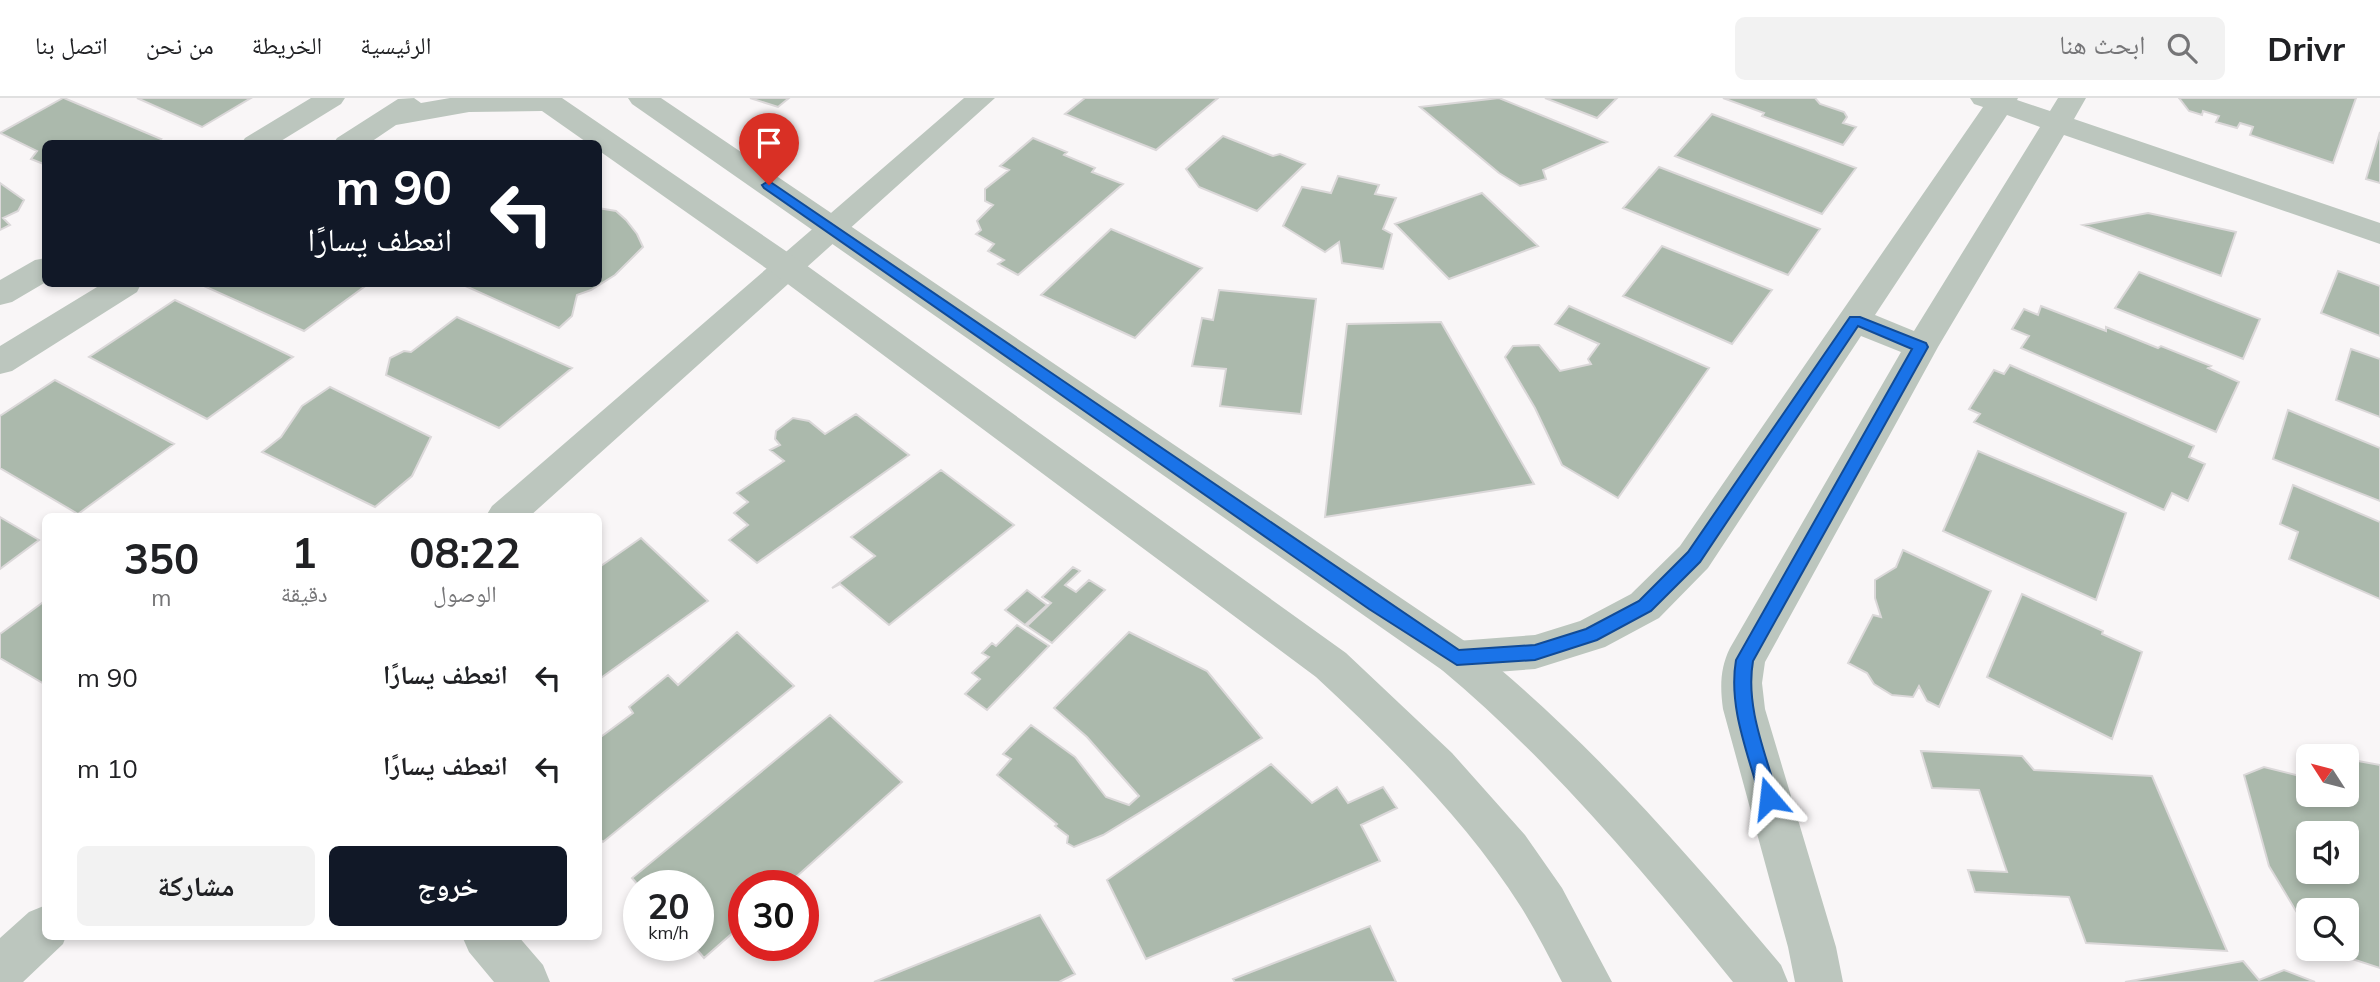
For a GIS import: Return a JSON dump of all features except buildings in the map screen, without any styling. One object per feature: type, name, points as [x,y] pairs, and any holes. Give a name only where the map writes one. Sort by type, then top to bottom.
[{"type":"street","points":[[262,140],[331,98]]},
{"type":"street","points":[[353,140],[419,98]]},
{"type":"street","points":[[642,98],[1457,658],[1502,695],[1577,766],[1692,895],[1764,982]]},
{"type":"street","points":[[508,513],[981,98]]},
{"type":"street","points":[[388,118],[469,103],[546,100],[788,268],[1331,665],[1400,730],[1481,818],[1531,880],[1588,982]]},
{"type":"street","points":[[1457,658],[1535,652],[1591,635],[1645,606],[1694,557],[1855,320],[1996,100],[2065,111],[2380,234]]},
{"type":"street","points":[[1819,982],[1799,899],[1744,709],[1741,683],[1745,660],[1921,347],[2065,111]]},
{"type":"street","points":[[0,295],[42,270]]},
{"type":"street","points":[[0,362],[120,287]]},
{"type":"street","points":[[1855,320],[1921,347]]},
{"type":"street","points":[[0,971],[42,932]]},
{"type":"street","points":[[489,940],[526,982]]},
{"type":"route","points":[[769,185],[1457,658],[1535,652],[1591,635],[1645,606],[1694,557],[1855,320],[1921,347],[1745,660],[1741,683],[1744,709],[1769,798]]}]
